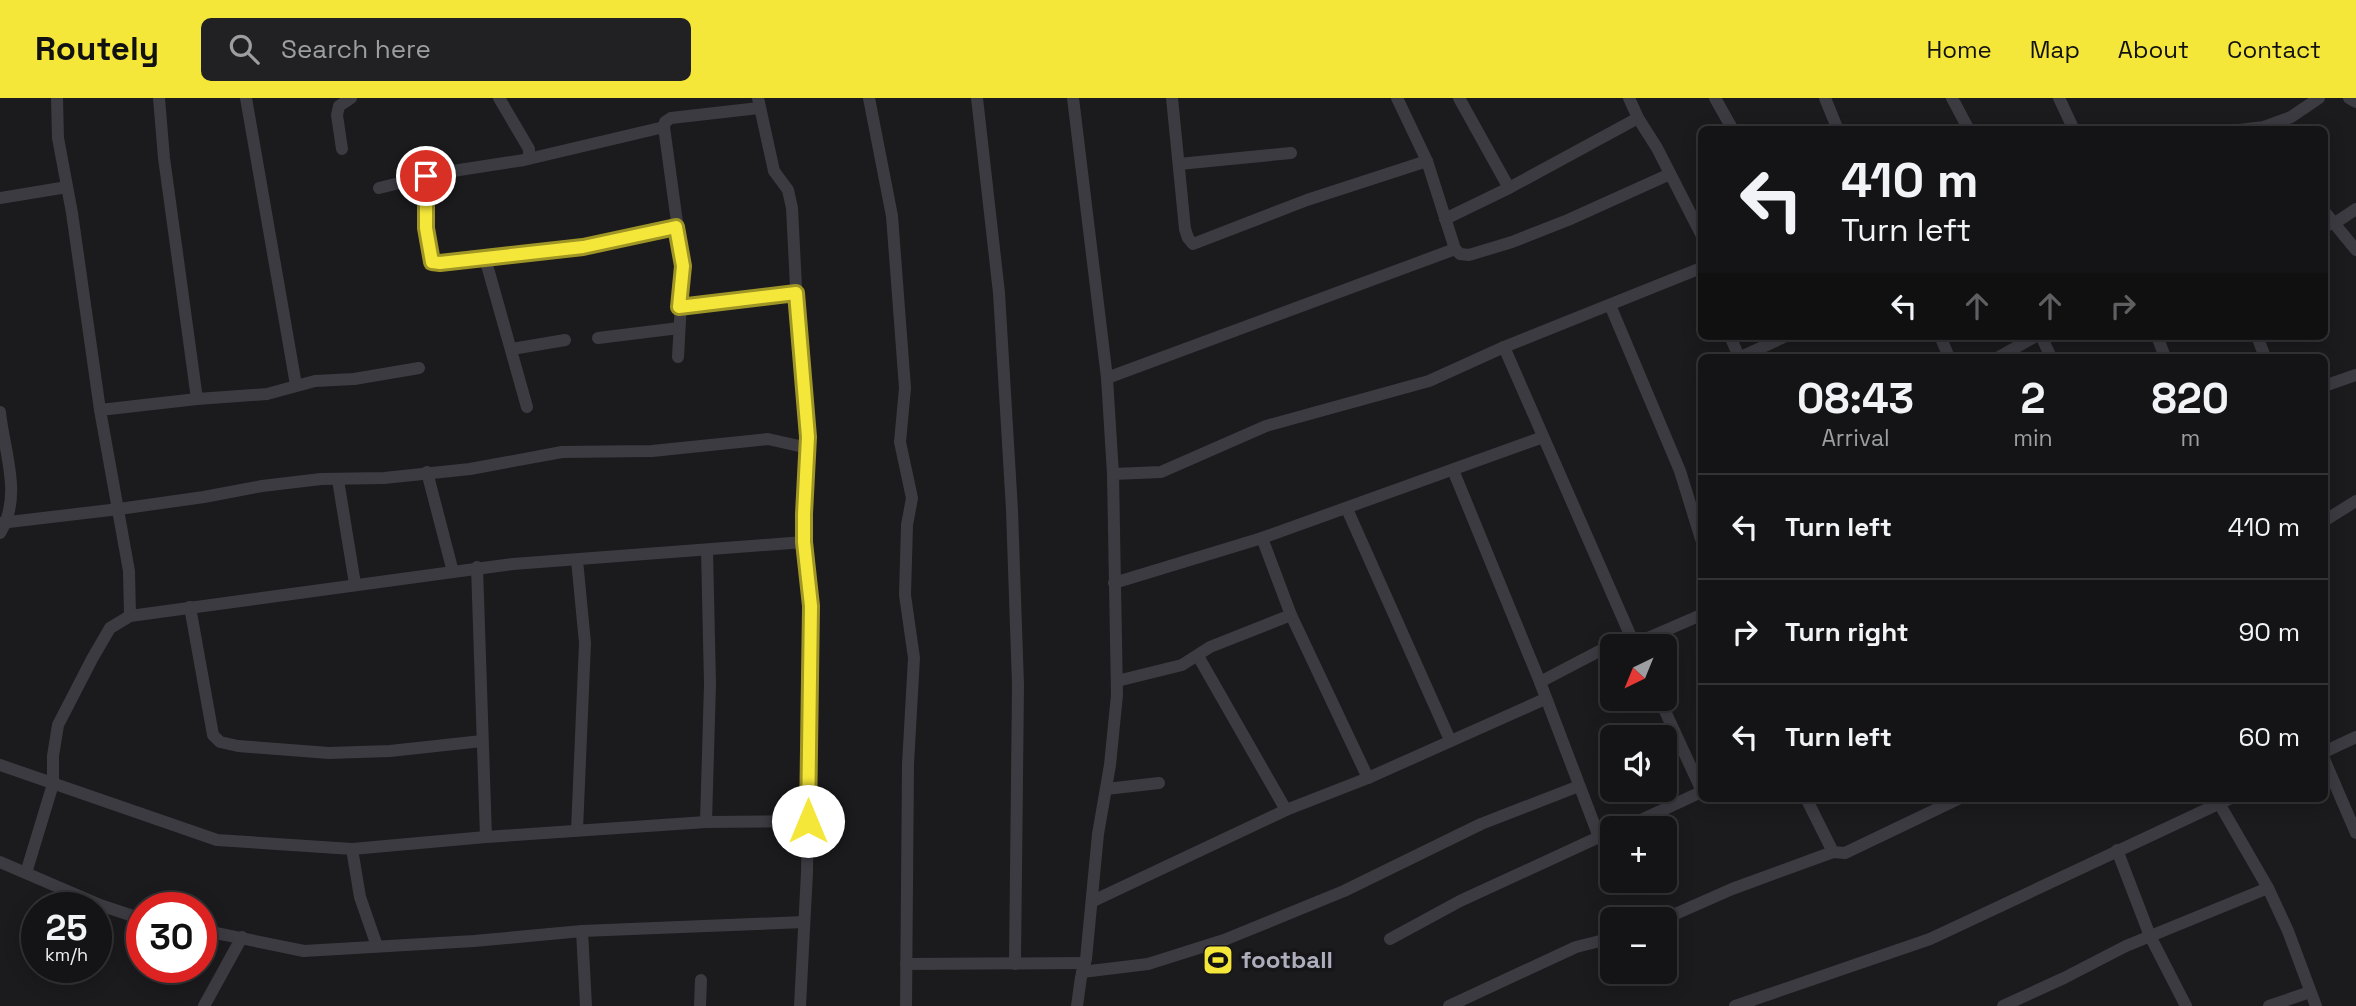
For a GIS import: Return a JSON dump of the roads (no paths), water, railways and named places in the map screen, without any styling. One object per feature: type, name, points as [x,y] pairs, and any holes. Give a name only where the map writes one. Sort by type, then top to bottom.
[{"type":"street","points":[[57,98],[58,138],[100,410],[129,571],[130,616]]},
{"type":"street","points":[[159,98],[164,158],[197,399]]},
{"type":"street","points":[[246,98],[296,385]]},
{"type":"street","points":[[342,149],[338,106],[351,98]]},
{"type":"street","points":[[499,98],[528,149],[529,157]]},
{"type":"street","points":[[869,98],[892,216],[905,388],[900,442],[912,498],[907,524],[905,596],[914,658],[908,764],[906,1006]]},
{"type":"street","points":[[978,98],[999,293],[1012,510],[1018,685],[1015,964]]},
{"type":"street","points":[[1073,98],[1107,378],[1113,474],[1116,681],[1116,710],[1097,842],[1093,901],[1077,1006]]},
{"type":"street","points":[[1172,98],[1185,229],[1193,244],[1307,200],[1427,161]]},
{"type":"street","points":[[1397,98],[1427,161],[1455,249],[1460,254],[1469,255],[1512,242],[1670,174]]},
{"type":"street","points":[[1459,98],[1509,188]]},
{"type":"street","points":[[1629,98],[1698,228]]},
{"type":"street","points":[[1715,98],[1731,126]]},
{"type":"street","points":[[1952,98],[1967,126]]},
{"type":"street","points":[[2059,98],[2072,126]]},
{"type":"street","points":[[2267,126],[2291,117],[2319,98]]},
{"type":"street","points":[[2349,98],[2356,102]]},
{"type":"street","points":[[1830,100],[1837,126]]},
{"type":"street","points":[[678,357],[683,266],[676,227],[665,122],[671,118],[758,103],[774,171],[788,190],[792,208],[808,448],[804,542],[811,606],[808,821],[800,1006]]},
{"type":"street","points":[[1445,219],[1509,188],[1638,118]]},
{"type":"street","points":[[379,188],[664,127]]},
{"type":"street","points":[[1179,164],[1291,153]]},
{"type":"street","points":[[426,176],[426,228],[432,262],[583,247],[676,227]]},
{"type":"street","points":[[0,198],[67,187]]},
{"type":"street","points":[[2356,209],[2330,224],[2356,250]]},
{"type":"street","points":[[1107,378],[1455,249]]},
{"type":"street","points":[[485,258],[527,407]]},
{"type":"street","points":[[1113,474],[1161,472],[1266,426],[1429,381],[1504,347],[1698,271]]},
{"type":"street","points":[[679,307],[796,293]]},
{"type":"street","points":[[1610,305],[1680,471],[1698,529]]},
{"type":"street","points":[[598,338],[679,328]]},
{"type":"street","points":[[512,349],[565,340]]},
{"type":"street","points":[[1747,354],[1777,340]]},
{"type":"street","points":[[2005,354],[2031,340]]},
{"type":"street","points":[[1504,347],[1629,634]]},
{"type":"street","points":[[100,410],[267,394],[316,381],[354,379],[419,368]]},
{"type":"street","points":[[2328,385],[2356,375]]},
{"type":"street","points":[[0,412],[12,480],[0,533]]},
{"type":"street","points":[[1114,583],[1262,538],[1543,437]]},
{"type":"street","points":[[4,522],[119,509],[321,479],[384,478],[470,469],[562,452],[652,451],[768,439],[808,448]]},
{"type":"street","points":[[1453,470],[1540,682],[1579,786],[1600,826]]},
{"type":"street","points":[[427,472],[453,572]]},
{"type":"street","points":[[338,480],[355,584]]},
{"type":"street","points":[[2328,518],[2356,501]]},
{"type":"street","points":[[1347,509],[1450,740]]},
{"type":"street","points":[[1262,538],[1291,615],[1368,778]]},
{"type":"street","points":[[26,873],[53,784],[53,756],[58,725],[110,628],[130,616],[477,567],[804,542]]},
{"type":"street","points":[[706,822],[710,684],[707,550]]},
{"type":"street","points":[[577,560],[584,643],[577,830]]},
{"type":"street","points":[[477,567],[486,837]]},
{"type":"street","points":[[190,607],[213,735],[220,742],[239,747],[329,753],[390,751],[482,741]]},
{"type":"street","points":[[1116,681],[1174,668],[1210,647],[1291,615]]},
{"type":"street","points":[[1653,634],[1698,616]]},
{"type":"street","points":[[1198,656],[1286,810]]},
{"type":"street","points":[[1540,682],[1600,656]]},
{"type":"street","points":[[1093,901],[1286,810],[1368,778],[1545,699]]},
{"type":"street","points":[[1665,711],[1698,784]]},
{"type":"street","points":[[2328,750],[2356,737]]},
{"type":"street","points":[[0,765],[217,840],[352,849],[706,822],[808,821]]},
{"type":"street","points":[[2328,768],[2356,833]]},
{"type":"street","points":[[1106,789],[1159,783]]},
{"type":"street","points":[[906,964],[1015,964],[1084,968],[1148,964],[1233,937],[1344,891],[1481,824],[1579,786]]},
{"type":"street","points":[[1650,816],[1698,792]]},
{"type":"street","points":[[1808,802],[1833,852]]},
{"type":"street","points":[[1677,913],[1732,889],[1833,852],[1845,853],[1952,802]]},
{"type":"street","points":[[1735,1006],[1930,939],[2218,802]]},
{"type":"street","points":[[2223,802],[2288,931],[2316,1006]]},
{"type":"street","points":[[1390,939],[1461,901],[1600,837]]},
{"type":"street","points":[[352,849],[359,897],[377,946]]},
{"type":"street","points":[[2117,850],[2150,936],[2186,1006]]},
{"type":"street","points":[[0,862],[126,914]]},
{"type":"street","points":[[2003,1006],[2150,936],[2268,888]]},
{"type":"street","points":[[217,933],[304,951],[474,941],[582,931],[804,922]]},
{"type":"street","points":[[582,931],[586,1006]]},
{"type":"street","points":[[204,1006],[242,937]]},
{"type":"street","points":[[1449,1006],[1576,947],[1600,941]]},
{"type":"street","points":[[700,1006],[701,980]]},
{"type":"street","points":[[2269,1006],[2310,992]]},
{"type":"place","name":"football","points":[[1218,960]]}]
